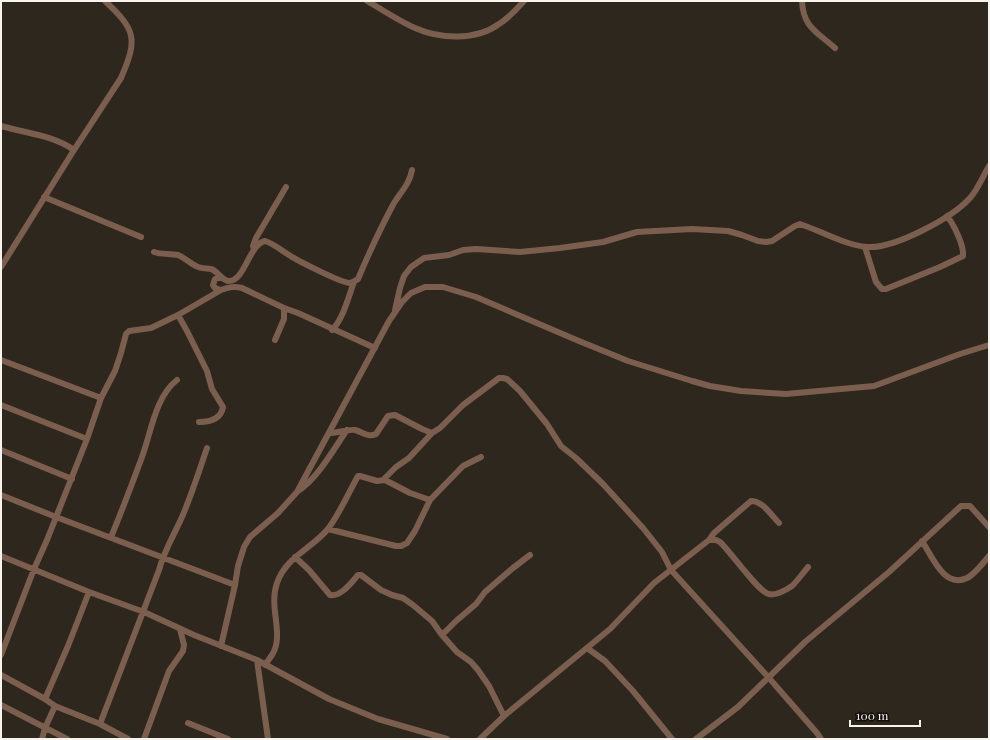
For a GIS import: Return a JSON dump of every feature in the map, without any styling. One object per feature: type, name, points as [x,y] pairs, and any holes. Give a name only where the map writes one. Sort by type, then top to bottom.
[{"type":"street","points":[[1,267],[121,78],[130,54],[132,41],[126,22],[105,1]]},
{"type":"street","points":[[367,1],[415,28],[436,35],[454,36],[471,35],[486,31],[498,25],[512,14],[524,1]]},
{"type":"street","points":[[802,1],[802,11],[808,25],[819,36],[824,38],[835,48]]},
{"type":"street","points":[[1,126],[37,135],[68,146],[74,150]]},
{"type":"street","points":[[394,316],[404,276],[411,267],[424,258],[449,255],[463,250],[476,249],[526,252],[587,245],[637,232],[692,229],[728,231],[758,241],[766,242],[772,241],[800,224],[865,247],[885,245],[906,238],[930,227],[958,209],[971,197],[989,166]]},
{"type":"street","points":[[332,330],[344,310],[354,282],[358,279],[371,248],[410,177],[412,170]]},
{"type":"street","points":[[254,250],[253,246],[256,238],[286,187]]},
{"type":"street","points":[[44,198],[141,237]]},
{"type":"street","points":[[865,247],[876,282],[882,289],[886,289],[963,256],[962,247],[953,224],[947,216]]},
{"type":"street","points":[[1,655],[34,569],[72,479],[100,398],[115,371],[126,334],[129,331],[151,328],[178,315],[221,290],[238,276],[260,242],[269,242],[279,247],[290,256],[328,274],[343,281],[350,283],[354,282]]},
{"type":"street","points":[[154,252],[184,257],[198,267],[214,270],[228,284],[242,288],[332,330],[375,348]]},
{"type":"street","points":[[221,277],[214,280],[213,283],[215,288],[221,290]]},
{"type":"street","points":[[297,492],[389,321],[394,316],[402,302],[411,293],[425,287],[443,287],[476,297],[628,361],[710,386],[740,391],[786,394],[874,386],[960,354],[989,345]]},
{"type":"street","points":[[275,340],[284,319],[284,308]]},
{"type":"street","points":[[178,315],[207,371],[212,389],[223,407],[217,418],[206,422],[198,422]]},
{"type":"street","points":[[1,360],[100,398]]},
{"type":"street","points":[[265,665],[272,655],[277,642],[278,632],[273,604],[277,583],[286,566],[328,529],[358,476],[377,481],[383,480],[396,467],[409,458],[432,432],[440,428],[463,405],[499,378],[503,378],[520,392],[547,424],[561,446],[603,484],[643,528],[662,552],[671,570],[769,678],[821,739]]},
{"type":"street","points":[[111,537],[143,455],[160,402],[168,388],[177,380]]},
{"type":"street","points":[[1,406],[87,439]]},
{"type":"street","points":[[329,433],[354,430],[365,434],[374,435],[388,416],[395,415],[422,429],[432,432]]},
{"type":"street","points":[[221,646],[240,560],[250,537],[278,513],[297,492],[304,487],[347,430]]},
{"type":"street","points":[[100,724],[144,612],[163,556],[185,510],[207,448]]},
{"type":"street","points":[[1,450],[72,479]]},
{"type":"street","points":[[328,529],[401,546],[407,543],[415,531],[430,500],[463,466],[481,457]]},
{"type":"street","points":[[383,480],[410,494],[430,500]]},
{"type":"street","points":[[1,495],[235,584]]},
{"type":"street","points":[[480,739],[504,716],[610,629],[654,583],[710,540],[714,533],[752,502],[757,501],[779,522]]},
{"type":"street","points":[[696,739],[738,707],[805,642],[889,572],[962,506],[970,506],[989,527]]},
{"type":"street","points":[[710,540],[720,542],[750,577],[769,594],[779,593],[791,586],[808,567]]},
{"type":"street","points":[[922,541],[942,573],[951,580],[968,578],[989,556]]},
{"type":"street","points":[[442,635],[476,604],[485,592],[530,555]]},
{"type":"street","points":[[1,556],[89,592],[144,612],[180,629],[256,660],[329,699],[378,719],[447,739]]},
{"type":"street","points":[[295,557],[309,570],[330,594],[335,595],[340,593],[361,575],[381,590],[403,598],[413,605],[432,621],[442,635],[478,670],[489,686],[504,716]]},
{"type":"street","points":[[45,699],[89,592]]},
{"type":"street","points":[[144,739],[169,672],[183,651],[184,645],[180,629]]},
{"type":"street","points":[[587,648],[605,661],[633,691],[672,739]]},
{"type":"street","points":[[256,660],[268,739]]},
{"type":"street","points":[[1,675],[55,706],[100,724],[128,739]]},
{"type":"street","points":[[1,706],[67,739]]},
{"type":"street","points":[[42,739],[45,728],[55,706]]},
{"type":"street","points":[[188,723],[228,739]]}]
